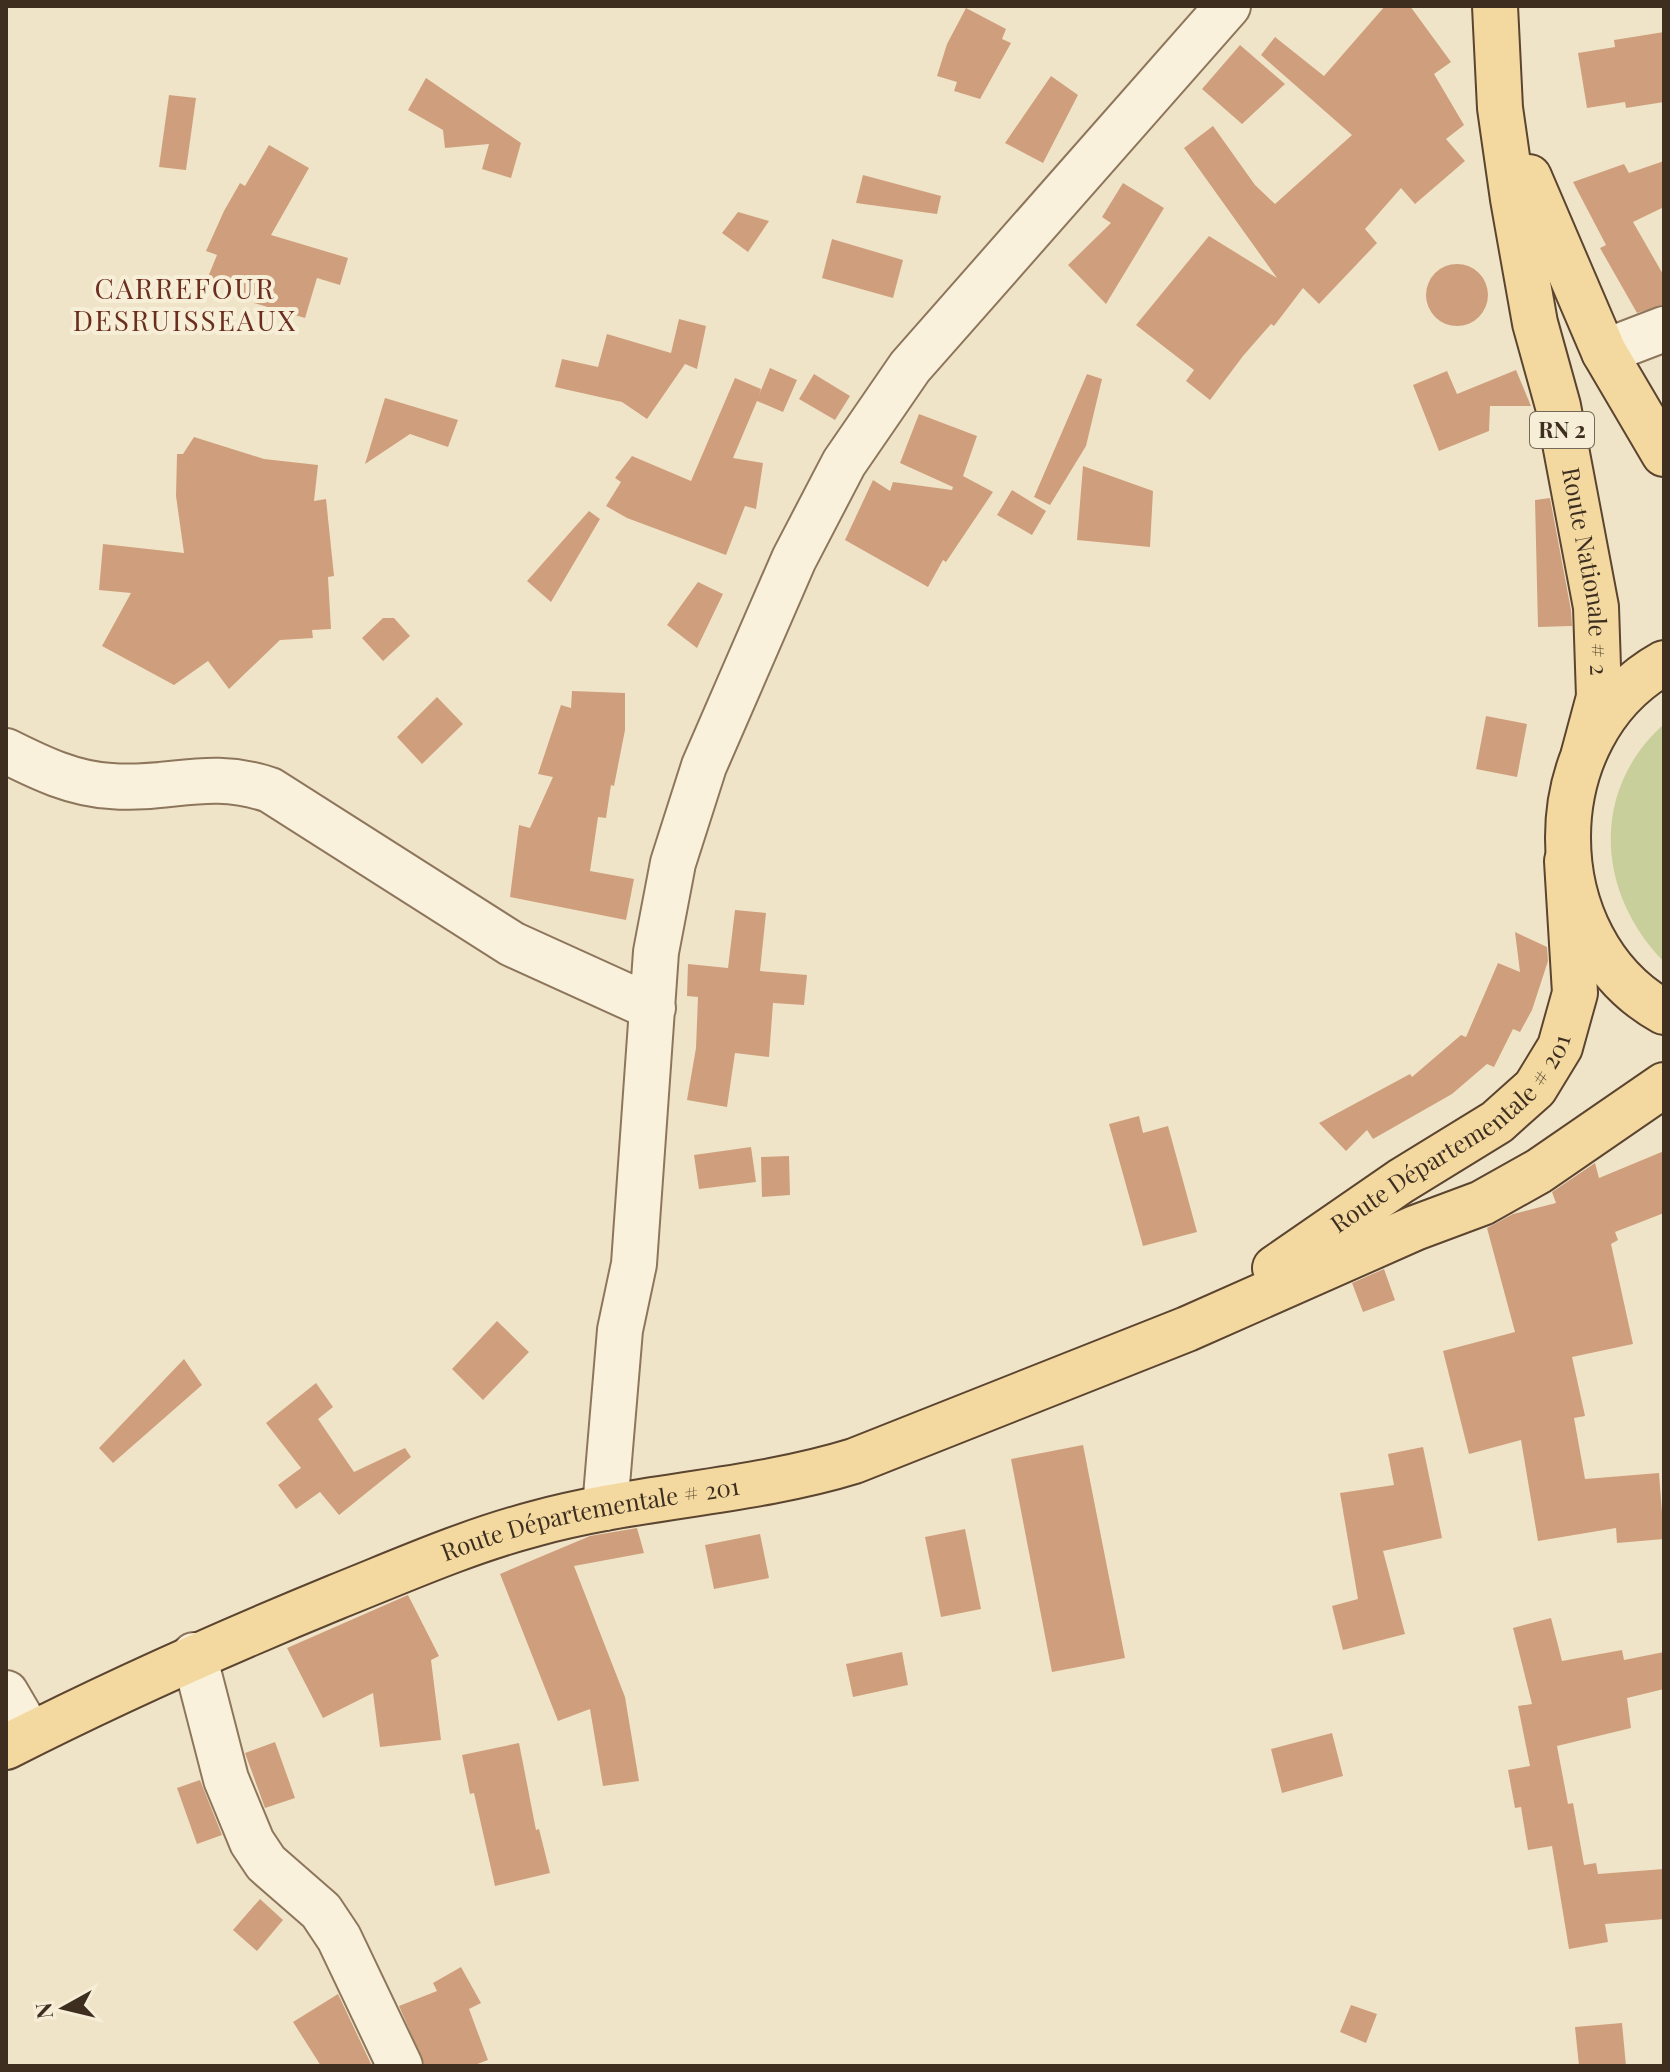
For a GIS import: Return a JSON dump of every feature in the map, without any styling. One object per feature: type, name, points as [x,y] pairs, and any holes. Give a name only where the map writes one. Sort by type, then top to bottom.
[{"type":"main road","name":"Route Nationale # 2","points":[[1495,6],[1500,108],[1535,323],[1558,406],[1596,607],[1599,697],[1584,753]]},
{"type":"main road","name":"Route Nationale # 2","points":[[1500,108],[1579,300],[1604,352],[1664,454]]},
{"type":"main road","name":"RN 2","points":[[1664,663],[1649,672],[1611,708],[1584,753],[1568,805],[1567,861],[1576,904],[1595,943],[1621,977],[1664,1012]]},
{"type":"main road","name":"Route Départementale # 201","points":[[1187,1329],[1401,1181],[1497,1122],[1535,1088],[1560,1047],[1575,993],[1567,861]]},
{"type":"main road","name":"Route Départementale # 201","points":[[18,1740],[194,1655],[427,1559],[534,1524],[605,1508],[781,1480],[831,1468],[1187,1329],[1415,1228],[1482,1203],[1539,1171],[1664,1085]]},
{"type":"street","points":[[605,1508],[620,1330],[634,1264],[656,952],[673,863],[704,766],[794,559],[844,463],[910,367],[1228,6]]},
{"type":"street","points":[[1604,352],[1664,329]]},
{"type":"street","points":[[6,751],[76,782],[113,787],[205,778],[242,781],[270,790],[512,944],[653,1008]]},
{"type":"street","points":[[194,1655],[226,1779],[252,1842],[266,1863],[321,1911],[333,1929],[360,1976],[400,2066]]},
{"type":"street","points":[[6,1693],[18,1740]]},
{"type":"green space","points":[[1664,724],[1664,962],[1642,935],[1625,906],[1615,874],[1611,843],[1613,811],[1623,780],[1640,751]]},
{"type":"building","points":[[1385,6],[1410,6],[1451,62],[1434,74],[1464,125],[1446,139],[1465,161],[1415,204],[1401,188],[1365,229],[1377,243],[1319,304],[1303,288],[1274,326],[1271,324],[1243,356],[1210,400],[1186,381],[1194,370],[1136,325],[1209,236],[1277,278],[1184,148],[1213,126],[1255,185],[1275,204],[1352,135],[1261,55],[1275,37],[1324,76]]},
{"type":"building","points":[[966,8],[1006,29],[1002,39],[1011,43],[980,99],[954,91],[957,82],[937,76],[947,44]]},
{"type":"building","points":[[1664,32],[1664,102],[1626,108],[1625,102],[1587,108],[1578,53],[1615,47],[1614,40]]},
{"type":"building","points":[[1240,45],[1285,84],[1242,124],[1202,89]]},
{"type":"building","points":[[1051,76],[1078,95],[1043,163],[1005,143]]},
{"type":"building","points":[[426,78],[521,143],[511,178],[482,169],[489,144],[445,148],[443,130],[408,110]]},
{"type":"building","points":[[169,95],[196,98],[186,170],[159,167]]},
{"type":"building","points":[[269,145],[309,168],[271,235],[348,258],[340,285],[317,278],[305,318],[254,303],[256,298],[208,277],[217,255],[206,251],[224,211],[240,183],[245,186]]},
{"type":"building","points":[[1664,161],[1664,207],[1633,222],[1664,276],[1664,305],[1637,313],[1600,248],[1606,245],[1573,182],[1624,164],[1629,173]]},
{"type":"building","points":[[863,175],[941,196],[937,214],[856,203]]},
{"type":"building","points":[[1123,183],[1164,208],[1106,304],[1068,265],[1111,223],[1102,217]]},
{"type":"building","points":[[738,212],[769,221],[748,252],[722,233]]},
{"type":"building","points":[[832,239],[903,260],[893,298],[822,278]]},
{"type":"building","points":[[1451,264],[1463,264],[1479,273],[1486,283],[1486,307],[1479,317],[1463,326],[1451,326],[1431,312],[1426,301],[1426,289],[1440,269]]},
{"type":"building","points":[[679,319],[706,326],[697,369],[685,364],[647,419],[622,402],[555,387],[562,359],[598,367],[607,334],[671,353]]},
{"type":"building","points":[[770,368],[797,380],[783,412],[757,401],[733,458],[763,463],[756,509],[745,506],[726,555],[627,518],[606,506],[621,482],[615,478],[632,456],[691,481],[735,378],[761,389],[759,395]]},
{"type":"building","points":[[1516,370],[1531,406],[1490,406],[1489,431],[1439,451],[1413,385],[1447,371],[1457,394]]},
{"type":"building","points":[[814,374],[850,396],[835,420],[799,399]]},
{"type":"building","points":[[1087,374],[1102,379],[1086,446],[1050,505],[1034,497]]},
{"type":"building","points":[[385,398],[458,420],[448,447],[410,434],[365,464]]},
{"type":"building","points":[[919,414],[977,436],[963,476],[993,492],[946,562],[943,560],[928,587],[845,540],[873,480],[890,491],[893,482],[952,490],[953,487],[900,463]]},
{"type":"building","points":[[194,437],[264,459],[318,465],[314,501],[326,499],[334,576],[328,577],[331,629],[312,630],[313,638],[280,640],[229,689],[208,661],[174,685],[102,646],[131,593],[99,590],[103,544],[184,553],[176,496],[177,454],[183,454]]},
{"type":"building","points":[[1083,466],[1153,491],[1150,547],[1077,540]]},
{"type":"building","points":[[1012,490],[1046,511],[1032,535],[997,515]]},
{"type":"building","points":[[1550,498],[1572,626],[1538,627],[1535,500]]},
{"type":"building","points":[[589,511],[600,519],[551,602],[527,581]]},
{"type":"building","points":[[698,582],[723,594],[697,648],[667,625]]},
{"type":"building","points":[[383,618],[394,618],[410,636],[383,661],[362,638]]},
{"type":"building","points":[[572,691],[625,693],[625,730],[614,786],[611,785],[606,818],[598,817],[590,871],[634,879],[626,920],[510,897],[519,825],[530,828],[553,777],[538,774],[561,705],[571,708]]},
{"type":"building","points":[[437,697],[463,724],[422,764],[397,737]]},
{"type":"building","points":[[1486,716],[1527,724],[1517,777],[1476,769]]},
{"type":"building","points":[[735,910],[766,913],[760,971],[807,975],[804,1005],[773,1003],[769,1057],[735,1053],[727,1107],[687,1100],[696,1048],[698,997],[687,996],[688,964],[728,968]]},
{"type":"building","points":[[1515,932],[1547,947],[1548,961],[1532,1010],[1520,1032],[1513,1029],[1494,1067],[1487,1064],[1452,1094],[1373,1139],[1367,1130],[1346,1151],[1319,1123],[1410,1074],[1412,1077],[1461,1035],[1466,1037],[1498,963],[1520,972]]},
{"type":"building","points":[[1139,1116],[1143,1133],[1168,1126],[1197,1232],[1143,1246],[1109,1124]]},
{"type":"building","points":[[751,1147],[756,1182],[699,1189],[694,1155]]},
{"type":"building","points":[[1664,1151],[1664,1213],[1615,1232],[1618,1240],[1611,1244],[1633,1344],[1572,1357],[1585,1416],[1574,1418],[1585,1479],[1659,1473],[1664,1539],[1617,1543],[1616,1528],[1538,1541],[1521,1440],[1469,1454],[1443,1351],[1515,1332],[1487,1228],[1513,1214],[1556,1203],[1552,1192],[1595,1163],[1599,1178]]},
{"type":"building","points":[[789,1156],[790,1195],[762,1197],[761,1157]]},
{"type":"building","points":[[1384,1269],[1395,1300],[1363,1312],[1352,1283]]},
{"type":"building","points":[[497,1321],[529,1352],[483,1400],[452,1369]]},
{"type":"building","points":[[184,1359],[202,1385],[113,1463],[99,1448]]},
{"type":"building","points":[[316,1383],[333,1407],[318,1419],[354,1472],[405,1448],[411,1457],[339,1515],[320,1492],[296,1509],[278,1485],[301,1468],[266,1423]]},
{"type":"building","points":[[1083,1445],[1125,1658],[1052,1672],[1011,1459]]},
{"type":"building","points":[[1423,1447],[1442,1538],[1383,1551],[1405,1634],[1343,1650],[1332,1606],[1358,1599],[1340,1493],[1394,1485],[1388,1454]]},
{"type":"building","points":[[637,1528],[644,1553],[574,1566],[625,1697],[639,1781],[603,1786],[590,1709],[558,1721],[500,1574],[590,1536]]},
{"type":"building","points":[[965,1529],[981,1609],[941,1617],[925,1537]]},
{"type":"building","points":[[760,1534],[769,1578],[714,1589],[705,1545]]},
{"type":"building","points":[[408,1595],[439,1656],[431,1660],[441,1740],[380,1747],[373,1693],[323,1718],[287,1648]]},
{"type":"building","points":[[1551,1618],[1562,1661],[1622,1650],[1624,1660],[1664,1652],[1664,1689],[1627,1698],[1631,1728],[1557,1746],[1568,1804],[1573,1803],[1584,1865],[1596,1863],[1598,1874],[1664,1869],[1664,1919],[1605,1924],[1608,1942],[1569,1949],[1552,1846],[1528,1850],[1521,1807],[1515,1808],[1508,1770],[1530,1766],[1518,1706],[1532,1704],[1513,1628]]},
{"type":"building","points":[[902,1652],[908,1685],[853,1697],[846,1664]]},
{"type":"building","points":[[1332,1733],[1343,1776],[1282,1793],[1271,1749]]},
{"type":"building","points":[[275,1742],[295,1798],[265,1808],[245,1753]]},
{"type":"building","points":[[519,1743],[536,1830],[539,1829],[550,1873],[495,1886],[462,1755]]},
{"type":"building","points":[[200,1780],[222,1835],[197,1844],[177,1788]]},
{"type":"building","points":[[260,1899],[283,1920],[257,1951],[233,1930]]},
{"type":"building","points":[[461,1967],[481,2003],[469,2009],[488,2060],[472,2066],[425,2066],[399,2006],[437,1991],[433,1983]]},
{"type":"building","points":[[338,1994],[372,2066],[321,2066],[293,2022]]},
{"type":"building","points":[[1351,2005],[1377,2014],[1366,2043],[1340,2032]]},
{"type":"building","points":[[1622,2023],[1626,2066],[1579,2066],[1575,2027]]},
{"type":"district","name":"CARREFOUR DESRUISSEAUX","points":[[185,305]]}]
